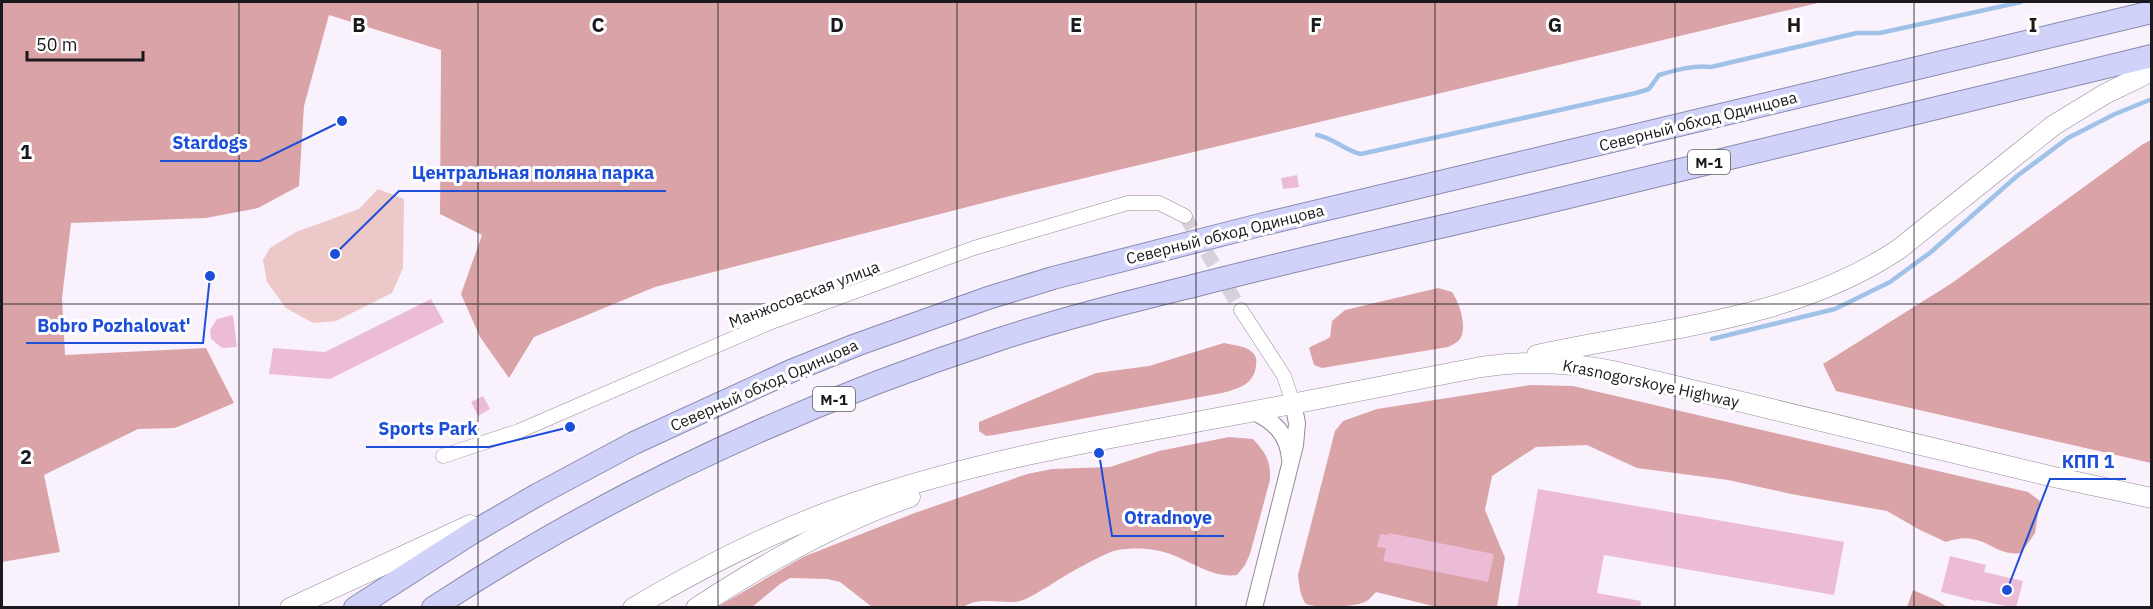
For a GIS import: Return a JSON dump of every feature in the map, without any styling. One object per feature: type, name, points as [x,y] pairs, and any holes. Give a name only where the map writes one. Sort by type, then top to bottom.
[{"type":"highway","name":"Северный обход Одинцова","points":[[355,608],[439,553],[537,495],[634,443],[791,371],[933,317],[1053,278],[1256,226],[2151,12]]},
{"type":"highway","name":"М-1","points":[[433,608],[558,532],[682,468],[807,410],[871,384],[1001,338],[1266,267],[1535,205],[2151,56]]},
{"type":"main road","points":[[1481,367],[1766,309],[1843,282],[1899,249],[2054,125],[2105,94],[2151,71]]},
{"type":"main road","name":"Krasnogorskoye Highway","points":[[1076,445],[1481,367],[1547,362],[1613,371],[2054,477],[2151,498]]},
{"type":"main road","points":[[633,608],[747,546],[835,509],[941,476],[1076,445]]},
{"type":"main road","points":[[696,608],[757,570],[850,521],[944,485],[1076,445]]},
{"type":"main road","points":[[290,608],[537,495]]},
{"type":"street","name":"Манжосовская улица","points":[[443,456],[519,431],[779,319],[974,248],[1128,203],[1159,203],[1185,216]]},
{"type":"street","points":[[1241,310],[1284,376],[1297,423],[1289,472],[1254,608]]},
{"type":"street","points":[[1252,411],[1268,418],[1284,436],[1289,446],[1289,472]]},
{"type":"shaded area","points":[[2,2],[1822,2],[1022,193],[655,287],[534,337],[509,378],[480,337],[461,294],[482,235],[440,214],[441,50],[329,15],[304,106],[299,186],[258,208],[206,218],[71,223],[62,298],[65,355],[206,348],[234,403],[175,428],[138,429],[44,475],[60,552],[2,562]]},
{"type":"shaded area","points":[[2151,140],[2151,463],[1836,391],[1823,364],[1952,283]]},
{"type":"shaded area","points":[[378,189],[404,199],[403,268],[392,293],[336,321],[313,323],[286,308],[267,282],[263,260],[270,248],[296,232],[359,209]]},
{"type":"shaded area","points":[[1438,288],[1452,292],[1460,308],[1463,321],[1462,334],[1454,344],[1448,347],[1322,368],[1314,365],[1309,348],[1330,337],[1332,321],[1345,310]]},
{"type":"shaded area","points":[[1224,343],[1246,348],[1256,358],[1253,377],[1245,385],[1234,390],[994,435],[986,436],[979,431],[979,422],[1096,373],[1149,366]]},
{"type":"shaded area","points":[[1531,385],[1573,386],[2028,492],[2040,501],[2035,533],[2021,553],[2002,551],[1970,538],[1946,542],[1887,511],[1728,480],[1637,468],[1587,445],[1536,447],[1492,476],[1485,510],[1505,558],[1497,607],[1437,607],[1376,592],[1365,602],[1352,605],[1325,607],[1305,603],[1298,575],[1335,431],[1343,421],[1377,409]]},
{"type":"shaded area","points":[[1229,437],[1253,439],[1267,458],[1270,468],[1270,480],[1250,554],[1237,575],[1206,570],[1165,552],[1127,549],[1112,552],[1094,560],[1031,596],[1013,602],[983,601],[962,608],[872,607],[840,582],[827,579],[790,578],[752,607],[717,607],[803,557],[912,514],[1027,474],[1052,469],[1110,467],[1159,451]]},
{"type":"shaded area","points":[[1913,590],[1938,601],[1947,607],[1907,607]]},
{"type":"building","points":[[1297,175],[1299,187],[1283,189],[1281,178]]},
{"type":"building","points":[[431,299],[444,322],[330,379],[269,374],[273,348],[325,352]]},
{"type":"building","points":[[233,315],[237,347],[222,348],[211,339],[210,330],[217,319]]},
{"type":"building","points":[[483,396],[490,409],[478,416],[471,402]]},
{"type":"building","points":[[1538,489],[1844,542],[1834,595],[1604,555],[1597,593],[1641,601],[1640,608],[1517,608]]},
{"type":"building","points":[[1389,533],[1494,554],[1488,582],[1383,561],[1386,548],[1377,547],[1380,534],[1388,535]]},
{"type":"building","points":[[1950,556],[1986,565],[1984,572],[2023,581],[2016,608],[1941,592]]},
{"type":"waterway","points":[[1317,135],[1361,154],[1636,93],[1649,89],[1659,75],[1678,70],[1711,67],[1857,33],[1880,33],[2021,2]]},
{"type":"waterway","points":[[1712,339],[1835,309],[1890,282],[1931,252],[2017,176],[2068,138],[2115,114],[2152,99]]},
{"type":"tunnel","points":[[1185,216],[1241,310]]},
{"type":"place","name":"Stardogs","points":[[342,121]]},
{"type":"place","name":"Центральная поляна парка","points":[[335,254]]},
{"type":"place","name":"Bobro Pozhalovat'","points":[[210,276]]},
{"type":"place","name":"Sports Park","points":[[570,427]]},
{"type":"place","name":"Otradnoye","points":[[1099,453]]},
{"type":"place","name":"КПП 1","points":[[2007,590]]}]
